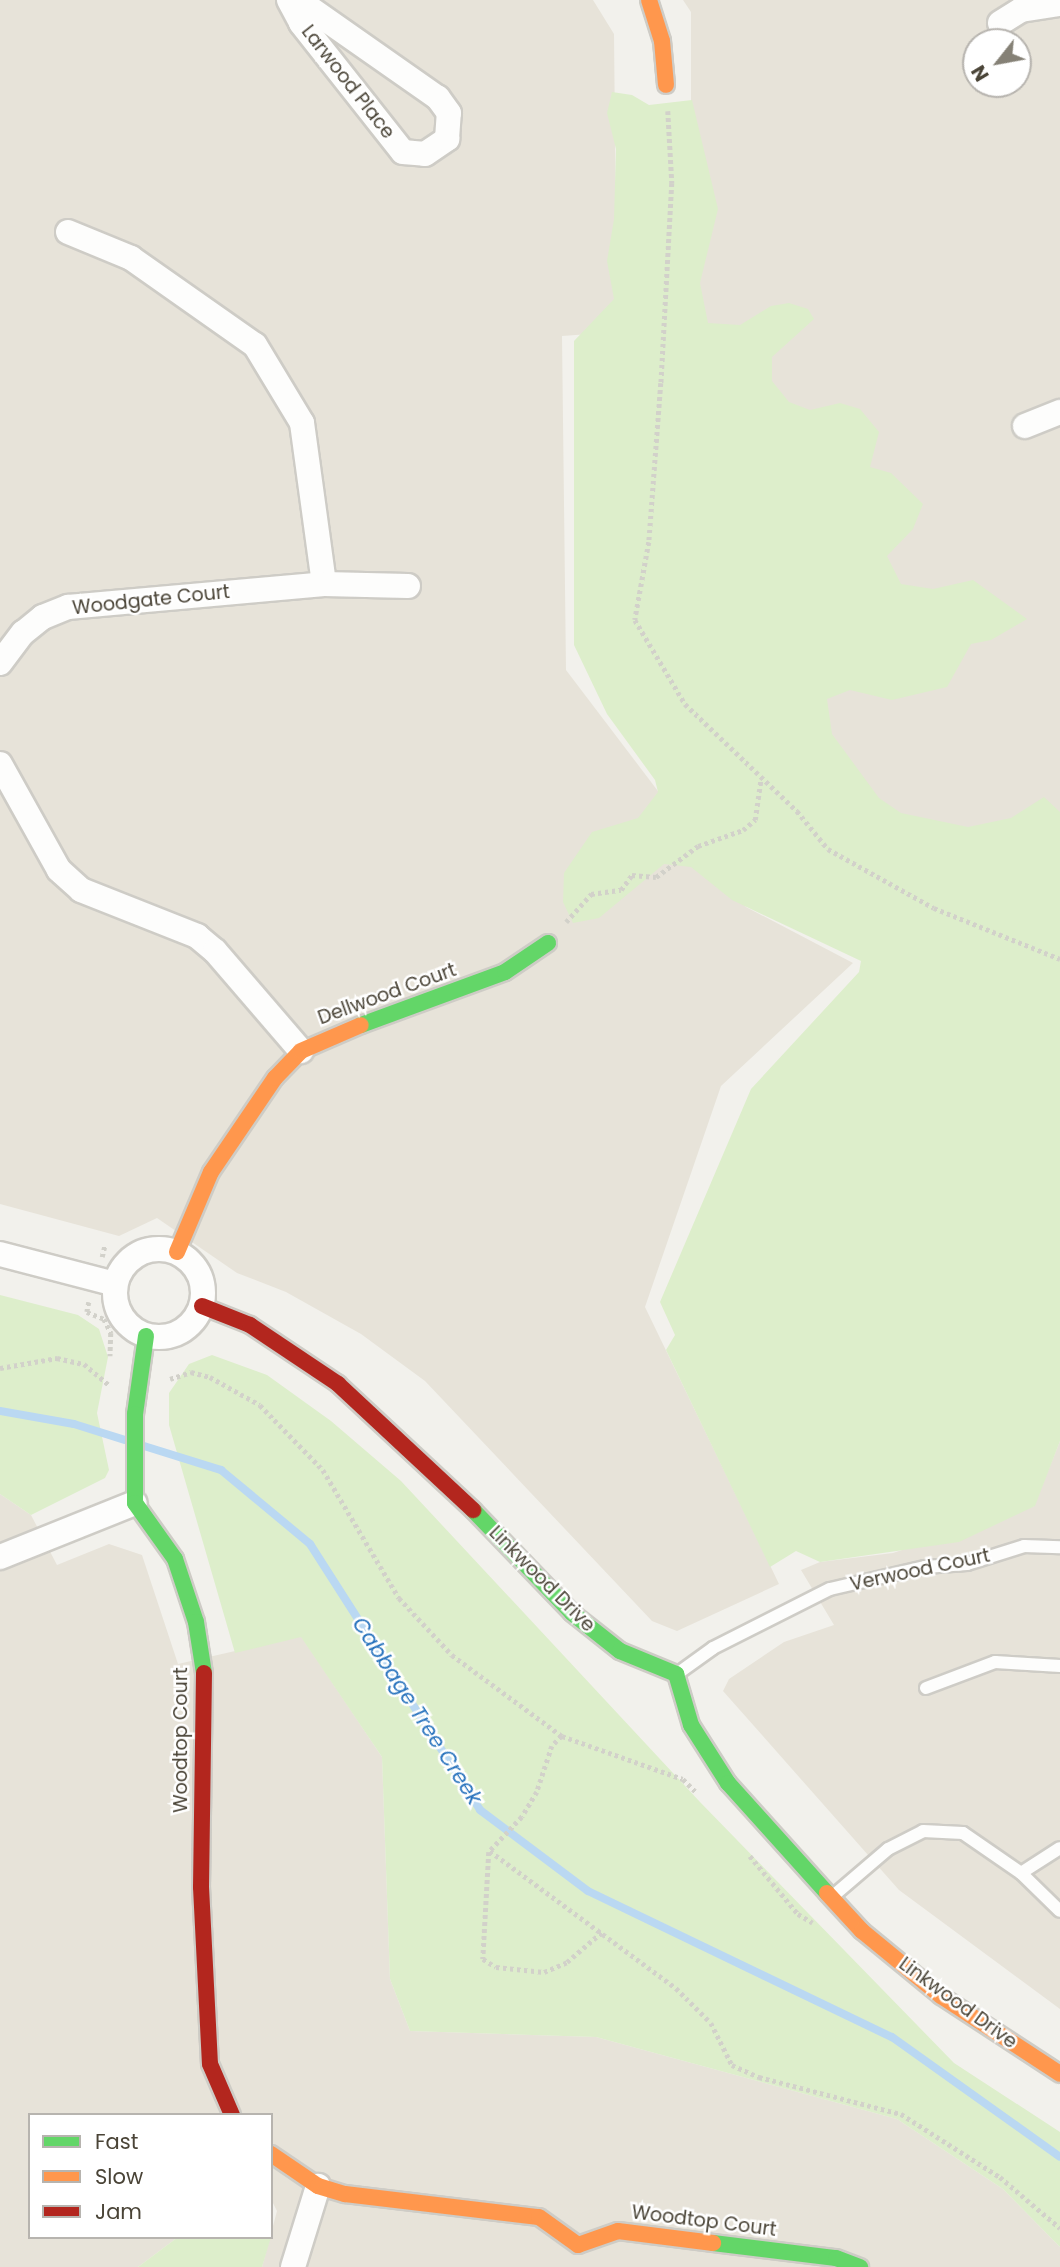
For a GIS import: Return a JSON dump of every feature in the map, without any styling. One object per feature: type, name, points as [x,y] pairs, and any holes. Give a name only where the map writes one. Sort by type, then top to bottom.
[{"type":"street","name":"Larwood Place","points":[[289,0],[301,23],[403,152],[425,154],[447,139],[449,113],[438,98],[298,0]]},
{"type":"street","points":[[649,0],[662,41],[666,85]]},
{"type":"street","points":[[1000,23],[1021,10],[1060,4]]},
{"type":"street","points":[[68,232],[131,258],[255,345],[302,423],[324,584]]},
{"type":"street","points":[[1025,426],[1060,412]]},
{"type":"street","name":"Woodgate Court","points":[[0,663],[23,633],[43,617],[68,607],[324,584],[408,586]]},
{"type":"street","points":[[0,764],[59,870],[81,890],[197,936],[215,951],[302,1051]]},
{"type":"street","name":"Dellwood Court","points":[[177,1252],[211,1172],[275,1078],[302,1051],[327,1037],[505,972],[548,943]]},
{"type":"street","points":[[164,1248],[188,1259],[202,1280],[202,1306],[180,1332],[160,1338],[146,1336],[134,1330],[118,1310],[106,1280],[138,1253],[164,1248]]},
{"type":"street","points":[[0,1254],[106,1280]]},
{"type":"street","name":"Linkwood Drive","points":[[202,1306],[250,1325],[338,1384],[438,1473],[572,1613],[620,1651],[676,1674],[691,1725],[728,1783],[830,1898],[862,1931],[941,1996],[1060,2074]]},
{"type":"street","points":[[0,1558],[135,1503],[135,1414],[146,1336]]},
{"type":"street","name":"Woodtop Court","points":[[135,1503],[175,1559],[195,1622],[204,1675],[201,1887],[210,2064],[231,2113]]},
{"type":"street","name":"Woodtop Court","points":[[273,2155],[318,2186],[345,2194],[539,2217],[575,2256],[618,2231],[836,2258],[860,2267]]},
{"type":"street","points":[[293,2267],[318,2186]]},
{"type":"lane","name":"Verwood Court","points":[[676,1674],[713,1648],[830,1589],[925,1567],[967,1564],[1024,1546],[1060,1547]]},
{"type":"lane","points":[[926,1688],[995,1662],[1060,1666]]},
{"type":"lane","points":[[830,1898],[888,1849],[923,1831],[963,1833],[1021,1873],[1060,1911]]},
{"type":"lane","points":[[1021,1873],[1060,1848]]},
{"type":"path","points":[[668,106],[673,183],[661,383],[649,542],[635,620],[685,704],[761,778],[828,849],[934,908],[1060,959]]},
{"type":"path","points":[[548,943],[591,894],[621,890],[632,876],[656,877],[698,846],[743,830],[755,820],[761,778]]},
{"type":"path","points":[[105,1244],[106,1280],[87,1312],[104,1319],[111,1334],[108,1381],[110,1391]]},
{"type":"path","points":[[0,1368],[57,1359],[84,1364],[108,1381]]},
{"type":"path","points":[[161,1390],[178,1373],[191,1372],[210,1377],[260,1405],[323,1469],[408,1608],[452,1655],[562,1736],[682,1779],[702,1797]]},
{"type":"path","points":[[562,1736],[552,1745],[537,1792],[522,1817],[490,1851],[482,1959],[496,1967],[544,1972],[567,1962],[601,1932]]},
{"type":"path","points":[[746,1850],[798,1914],[821,1929]]},
{"type":"path","points":[[490,1851],[676,1988],[711,2023],[732,2065],[759,2077],[901,2114],[1000,2177],[1060,2228]]},
{"type":"shaded area","points":[[0,0],[593,0],[614,34],[617,332],[562,336],[566,670],[746,907],[853,963],[721,1086],[645,1307],[779,1584],[677,1631],[652,1621],[425,1381],[361,1334],[286,1292],[237,1273],[157,1218],[119,1236],[0,1204]]},
{"type":"shaded area","points":[[683,0],[1060,0],[1060,922],[892,833],[716,644],[691,108],[691,12]]},
{"type":"shaded area","points":[[1060,1441],[1060,2009],[899,1890],[723,1691],[729,1679],[784,1642],[834,1625],[801,1570],[820,1562],[893,1553],[1034,1506]]},
{"type":"shaded area","points":[[0,1494],[31,1515],[57,1565],[109,1544],[142,1555],[178,1664],[301,1636],[382,1757],[390,1979],[410,2031],[596,2037],[897,2119],[1003,2189],[1060,2247],[1060,2267],[262,2267],[270,2239],[273,2239],[277,2211],[273,2203],[273,2113],[28,2113],[28,2239],[175,2239],[138,2267],[0,2267]]},
{"type":"green space","points":[[612,92],[632,95],[649,105],[692,100],[718,209],[700,283],[708,323],[740,325],[771,306],[789,303],[808,309],[814,319],[772,357],[772,381],[789,402],[810,410],[840,403],[860,409],[879,432],[870,467],[891,473],[923,504],[913,529],[887,556],[901,584],[933,589],[973,580],[1027,619],[991,640],[971,644],[947,687],[892,700],[850,690],[827,699],[832,734],[879,798],[901,813],[968,827],[1011,818],[1044,797],[1060,812],[1060,1441],[1035,1506],[959,1542],[820,1562],[796,1551],[770,1567],[666,1350],[675,1335],[660,1302],[751,1089],[859,972],[861,961],[732,900],[691,867],[664,864],[599,918],[573,923],[563,902],[564,873],[592,832],[638,818],[658,792],[655,780],[607,714],[574,645],[574,341],[614,299],[607,261],[614,219],[616,149],[607,113]]},
{"type":"green space","points":[[0,1295],[78,1315],[99,1329],[108,1357],[97,1413],[109,1470],[105,1478],[31,1515],[0,1494]]},
{"type":"green space","points":[[212,1355],[267,1375],[331,1421],[401,1481],[700,1802],[954,2063],[1060,2132],[1060,2247],[1003,2189],[897,2119],[596,2037],[410,2031],[390,1979],[382,1757],[301,1637],[235,1653],[169,1425],[169,1393],[189,1364]]},
{"type":"green space","points":[[175,2239],[270,2239],[262,2267],[138,2267]]},
{"type":"waterway","name":"Cabbage Tree Creek","points":[[0,1411],[74,1424],[125,1440]]},
{"type":"waterway","name":"Cabbage Tree Creek","points":[[144,1446],[221,1470],[310,1544],[480,1810],[588,1891],[892,2037],[1060,2157]]},
{"type":"traffic: fast","points":[[361,1025],[505,972],[548,943]]},
{"type":"traffic: fast","points":[[146,1336],[135,1414],[135,1503],[175,1559],[196,1622],[204,1673]]},
{"type":"traffic: fast","points":[[473,1510],[572,1613],[620,1651],[676,1674],[691,1725],[728,1783],[827,1893]]},
{"type":"traffic: fast","points":[[713,2243],[836,2258],[860,2267]]},
{"type":"traffic: slow","points":[[649,0],[662,41],[666,85]]},
{"type":"traffic: slow","points":[[177,1252],[211,1172],[275,1078],[301,1051],[361,1025]]},
{"type":"traffic: slow","points":[[827,1893],[862,1931],[941,1996],[1060,2074]]},
{"type":"traffic: slow","points":[[273,2155],[318,2186],[345,2194],[539,2217],[578,2245],[618,2231],[713,2243]]},
{"type":"traffic: jam","points":[[202,1306],[250,1325],[338,1384],[473,1510]]},
{"type":"traffic: jam","points":[[204,1673],[201,1887],[210,2064],[231,2113]]}]
